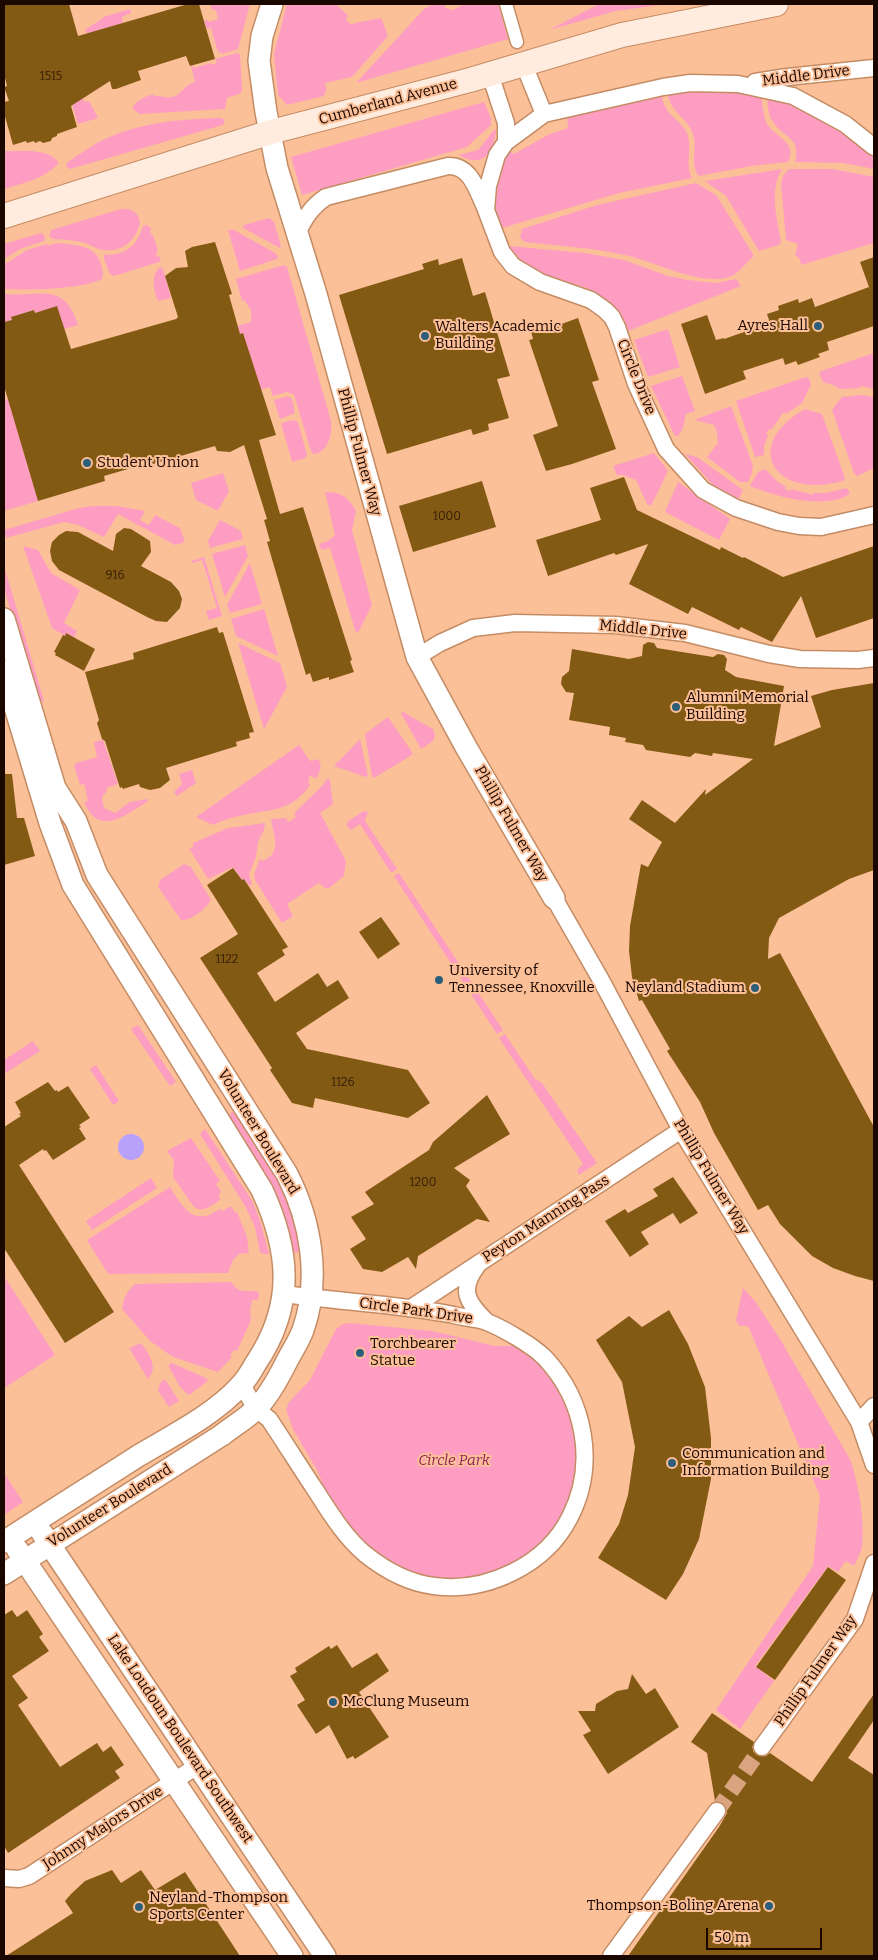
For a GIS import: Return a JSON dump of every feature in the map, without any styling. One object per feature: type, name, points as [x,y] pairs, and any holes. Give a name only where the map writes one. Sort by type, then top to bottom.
[{"type":"main road","name":"Cumberland Avenue","points":[[4,216],[271,132],[524,65],[622,35],[734,7],[776,4]]},
{"type":"street","name":"Phillip Fulmer Way","points":[[272,4],[262,36],[259,61],[260,77],[278,168],[316,294],[417,657],[466,747],[601,980],[681,1130],[859,1422],[874,1465]]},
{"type":"street","points":[[506,4],[518,42]]},
{"type":"street","points":[[524,65],[544,114]]},
{"type":"street","name":"Middle Drive","points":[[738,84],[874,68]]},
{"type":"street","points":[[490,74],[506,123],[506,142]]},
{"type":"street","name":"Circle Drive","points":[[874,147],[845,124],[793,96],[738,84],[690,83],[663,87],[544,114],[506,142],[497,155],[491,171],[486,210],[502,252],[513,266],[540,282],[591,300],[612,317],[636,384],[666,449],[688,476],[703,490],[736,508],[778,522],[799,526],[830,526],[874,515]]},
{"type":"street","points":[[297,234],[305,216],[317,203],[326,197],[448,166],[459,167],[466,172],[472,179],[486,210]]},
{"type":"street","name":"Volunteer Boulevard","points":[[4,619],[8,676],[50,823],[72,885],[262,1190],[272,1211],[278,1231],[283,1257],[284,1294],[272,1338],[242,1385],[209,1412],[7,1540]]},
{"type":"street","name":"Middle Drive","points":[[417,657],[440,643],[473,628],[515,622],[616,625],[666,630],[800,660],[858,660],[874,658]]},
{"type":"street","name":"Volunteer Boulevard","points":[[4,1574],[175,1465],[256,1409],[278,1379],[302,1331],[311,1297],[312,1256],[303,1212],[287,1174],[97,875],[76,822],[55,788],[8,676]]},
{"type":"street","points":[[148,1008],[172,993]]},
{"type":"street","points":[[214,1112],[238,1097]]},
{"type":"street","name":"Peyton Manning Pass","points":[[411,1308],[681,1130]]},
{"type":"street","points":[[479,1263],[468,1278],[466,1286],[467,1296],[472,1307],[486,1321]]},
{"type":"street","name":"Circle Park Drive","points":[[242,1385],[256,1409],[269,1419],[346,1536],[366,1555],[389,1571],[409,1580],[433,1586],[454,1587],[477,1585],[500,1578],[536,1558],[562,1530],[570,1516],[579,1491],[584,1466],[582,1426],[577,1409],[556,1372],[543,1356],[515,1337],[486,1321],[411,1308],[284,1294]]},
{"type":"street","points":[[859,1422],[874,1406]]},
{"type":"street","points":[[172,1435],[179,1449],[175,1465]]},
{"type":"street","name":"Lake Loudoun Boulevard Southwest","points":[[34,1522],[325,1956]]},
{"type":"street","name":"Lake Loudoun Boulevard Southwest","points":[[7,1540],[25,1560],[292,1956]]},
{"type":"street","name":"Phillip Fulmer Way","points":[[762,1747],[855,1619],[874,1563]]},
{"type":"street","name":"Johnny Majors Drive","points":[[4,1878],[19,1879],[29,1876],[197,1766]]},
{"type":"street","points":[[611,1956],[717,1811]]},
{"type":"green space","points":[[210,4],[250,4],[238,49],[223,54],[218,52],[211,28],[207,29],[204,21],[208,20],[209,22],[218,19],[216,10],[212,10]]},
{"type":"green space","points":[[287,4],[335,4],[348,15],[346,20],[352,25],[381,18],[388,36],[352,77],[325,83],[325,87],[327,87],[324,96],[287,105],[278,95],[274,54]]},
{"type":"green space","points":[[434,4],[443,4],[446,8],[453,10],[462,4],[498,4],[508,39],[356,83],[424,9]]},
{"type":"green space","points":[[599,4],[667,4],[616,11],[549,30]]},
{"type":"green space","points":[[130,9],[131,13],[122,17],[123,23],[96,31],[94,46],[85,30],[106,16]]},
{"type":"green space","points":[[237,53],[240,54],[242,91],[227,98],[225,109],[140,114],[132,108],[141,99],[153,94],[154,96],[168,97],[180,93],[195,82],[192,65],[194,68],[211,63],[212,65],[217,63],[215,59]]},
{"type":"green space","points":[[702,91],[733,92],[761,97],[767,124],[788,145],[790,155],[788,162],[751,166],[699,176],[694,161],[695,145],[693,134],[673,107],[667,94]]},
{"type":"green space","points":[[69,94],[80,95],[85,102],[89,101],[98,118],[78,124]]},
{"type":"green space","points":[[662,95],[665,107],[686,131],[692,178],[619,193],[502,228],[495,204],[494,188],[508,150],[514,154],[548,135],[568,128],[567,116]]},
{"type":"green space","points":[[767,98],[811,114],[837,129],[874,158],[874,169],[843,163],[795,162],[796,147],[794,142],[777,128],[771,119]]},
{"type":"green space","points":[[484,102],[491,118],[491,125],[467,147],[302,195],[291,157]]},
{"type":"green space","points":[[221,118],[225,120],[223,125],[70,169],[66,166],[68,162],[97,143],[126,131],[157,123]]},
{"type":"green space","points":[[496,130],[493,146],[485,156],[474,160],[459,155],[478,150]]},
{"type":"green space","points":[[4,151],[41,152],[54,158],[59,163],[40,177],[4,189]]},
{"type":"green space","points":[[782,169],[778,177],[775,195],[781,242],[779,245],[759,251],[726,196],[705,181]]},
{"type":"green space","points":[[789,169],[833,169],[874,177],[874,243],[801,265],[800,259],[795,255],[798,244],[786,240],[781,184],[783,176]]},
{"type":"green space","points":[[696,183],[716,195],[753,254],[753,257],[730,277],[715,279],[690,276],[616,253],[525,242],[520,238],[522,229],[597,205]]},
{"type":"green space","points":[[121,209],[134,211],[140,222],[132,240],[122,247],[103,250],[84,243],[53,239],[49,236],[51,230]]},
{"type":"green space","points":[[269,218],[274,222],[280,248],[243,228],[244,225]]},
{"type":"green space","points":[[147,225],[152,229],[150,230],[158,251],[156,252],[157,257],[159,256],[161,260],[114,276],[110,274],[104,255],[121,253],[130,248],[137,240],[143,226]]},
{"type":"green space","points":[[228,230],[234,230],[275,253],[278,256],[277,259],[240,271]]},
{"type":"green space","points":[[41,233],[45,236],[44,241],[20,249],[4,259],[4,244]]},
{"type":"green space","points":[[62,243],[80,246],[95,253],[101,264],[102,279],[92,283],[68,287],[4,289],[5,264],[27,250],[47,244],[48,246]]},
{"type":"green space","points":[[509,246],[585,253],[624,260],[668,276],[688,280],[716,283],[736,279],[741,286],[628,331],[605,299],[587,288],[549,276],[521,261]]},
{"type":"green space","points":[[284,265],[287,267],[331,421],[330,437],[326,447],[322,451],[313,454],[294,395],[287,392],[273,396],[270,387],[260,390],[243,333],[240,334],[238,326],[251,322],[251,310],[244,300],[242,301],[236,279]]},
{"type":"green space","points":[[160,267],[163,269],[171,298],[158,301],[154,288],[154,279]]},
{"type":"green space","points":[[4,294],[50,294],[58,297],[66,302],[78,325],[64,329],[57,307],[35,313],[34,310],[11,317],[12,320],[4,322]]},
{"type":"green space","points":[[668,329],[680,367],[648,377],[634,340]]},
{"type":"green space","points":[[874,353],[874,389],[860,386],[860,388],[840,389],[823,382],[819,373],[821,371]]},
{"type":"green space","points":[[682,376],[695,411],[686,414],[683,428],[678,436],[675,436],[651,386]]},
{"type":"green space","points":[[806,377],[809,378],[811,385],[802,403],[786,414],[784,412],[771,430],[769,429],[766,433],[768,435],[764,446],[764,455],[755,457],[736,401]]},
{"type":"green space","points":[[860,395],[874,397],[874,468],[857,476],[854,473],[832,410],[842,397]]},
{"type":"green space","points":[[288,396],[292,399],[295,413],[280,419],[274,400]]},
{"type":"green space","points":[[8,399],[38,501],[4,511],[4,401]]},
{"type":"green space","points":[[731,406],[753,466],[748,482],[740,482],[707,457],[718,443],[717,433],[714,425],[694,420]]},
{"type":"green space","points":[[805,409],[822,414],[845,478],[843,481],[819,485],[799,483],[784,476],[774,466],[771,453],[774,439],[785,423]]},
{"type":"green space","points":[[294,420],[298,422],[307,455],[305,458],[292,462],[281,423]]},
{"type":"green space","points":[[654,453],[668,471],[651,506],[647,504],[636,480],[623,475],[617,475],[613,466]]},
{"type":"green space","points":[[685,454],[697,457],[743,490],[738,500],[714,486]]},
{"type":"green space","points":[[765,469],[786,487],[785,489],[790,491],[791,489],[813,495],[813,493],[826,493],[847,488],[850,494],[839,499],[827,501],[800,500],[786,498],[750,486],[758,472]]},
{"type":"green space","points":[[223,473],[229,491],[218,511],[196,500],[191,483]]},
{"type":"green space","points":[[678,482],[730,519],[719,540],[665,512]]},
{"type":"green space","points":[[325,492],[344,496],[356,511],[352,530],[372,605],[359,631],[356,633],[330,548],[322,550],[319,544],[328,541],[335,535]]},
{"type":"green space","points":[[117,506],[145,511],[140,520],[149,525],[155,515],[180,528],[185,542],[175,545],[118,514],[104,537],[78,525],[64,522],[6,538],[4,530],[79,508]]},
{"type":"green space","points":[[220,520],[241,531],[243,539],[210,548],[208,541]]},
{"type":"green space","points":[[245,545],[248,556],[225,597],[212,554]]},
{"type":"green space","points":[[23,546],[38,550],[51,573],[80,590],[64,623],[77,631],[74,638],[66,633],[65,636],[52,628]]},
{"type":"green space","points":[[204,557],[222,616],[209,620],[206,611],[217,608],[202,560],[192,563],[191,561]]},
{"type":"green space","points":[[250,563],[262,604],[230,613],[227,605]]},
{"type":"green space","points":[[4,566],[44,701],[38,703],[4,588]]},
{"type":"green space","points":[[264,609],[278,656],[236,636],[231,619]]},
{"type":"green space","points":[[238,643],[280,663],[287,687],[264,729]]},
{"type":"green space","points":[[403,712],[433,729],[435,736],[433,741],[421,749],[401,713]]},
{"type":"green space","points":[[388,717],[412,752],[412,755],[374,778],[372,776],[365,734]]},
{"type":"green space","points":[[360,739],[368,776],[366,777],[334,766]]},
{"type":"green space","points":[[103,740],[118,784],[106,788],[107,791],[102,797],[104,808],[115,813],[130,802],[148,799],[148,801],[122,817],[105,821],[97,819],[90,813],[84,802],[88,801],[84,784],[80,785],[74,766],[76,763],[97,757],[94,742]]},
{"type":"green space","points":[[299,745],[310,761],[318,759],[321,766],[316,779],[310,775],[308,782],[310,785],[295,801],[278,808],[236,817],[213,825],[196,817]]},
{"type":"green space","points":[[192,770],[196,783],[177,796],[174,792],[182,784],[179,774]]},
{"type":"green space","points":[[328,778],[330,780],[333,804],[320,813],[346,861],[344,876],[329,888],[325,888],[319,883],[287,904],[293,916],[282,923],[255,880],[254,874],[260,859],[263,861],[269,857],[275,848],[275,837],[271,819],[286,818],[288,822],[296,817],[294,813]]},
{"type":"green space","points":[[364,811],[368,812],[365,821],[397,869],[391,873],[360,824],[351,830],[347,826],[348,821]]},
{"type":"green space","points":[[265,823],[258,842],[256,857],[249,874],[252,884],[250,886],[244,879],[242,880],[233,867],[208,879],[189,848],[193,847],[193,843],[228,828]]},
{"type":"green space","points":[[184,864],[191,867],[211,900],[198,914],[189,919],[181,920],[158,887],[160,880]]},
{"type":"green space","points":[[399,873],[503,1030],[497,1034],[394,876]]},
{"type":"green space","points":[[138,1025],[176,1082],[170,1086],[131,1029]]},
{"type":"green space","points":[[505,1034],[535,1079],[542,1083],[597,1163],[579,1175],[577,1170],[583,1164],[499,1038]]},
{"type":"green space","points":[[33,1041],[40,1051],[4,1074],[4,1060]]},
{"type":"green space","points":[[96,1065],[119,1101],[113,1105],[90,1069]]},
{"type":"green space","points":[[232,1112],[236,1113],[271,1166],[288,1197],[302,1252],[291,1253],[228,1116]]},
{"type":"green space","points":[[205,1129],[253,1202],[269,1254],[260,1252],[255,1227],[245,1206],[200,1134]]},
{"type":"green space","points":[[191,1138],[220,1181],[216,1184],[221,1192],[219,1195],[220,1200],[205,1209],[194,1207],[173,1177],[174,1160],[167,1151]]},
{"type":"green space","points":[[151,1178],[157,1188],[92,1230],[86,1221]]},
{"type":"green space","points":[[170,1187],[184,1208],[194,1215],[206,1216],[221,1209],[223,1211],[232,1207],[235,1213],[237,1212],[247,1237],[249,1253],[239,1254],[233,1260],[228,1273],[108,1274],[87,1240]]},
{"type":"green space","points":[[4,1276],[55,1355],[4,1388]]},
{"type":"green space","points":[[232,1282],[239,1290],[257,1291],[259,1293],[258,1300],[252,1300],[251,1320],[237,1351],[234,1350],[230,1355],[232,1357],[218,1372],[173,1357],[150,1341],[122,1309],[126,1295],[135,1284]]},
{"type":"green space","points":[[743,1288],[755,1301],[780,1339],[851,1461],[861,1504],[863,1536],[859,1556],[854,1566],[846,1561],[838,1572],[828,1566],[755,1666],[774,1681],[740,1729],[716,1710],[813,1566],[820,1496],[748,1326],[739,1326],[736,1321]]},
{"type":"green space","name":"Circle Park","points":[[350,1323],[432,1331],[495,1346],[515,1345],[537,1360],[552,1375],[574,1412],[581,1473],[560,1527],[517,1567],[455,1583],[403,1571],[356,1539],[325,1490],[318,1472],[293,1429],[286,1410],[289,1402],[310,1380],[336,1329],[343,1324]]},
{"type":"green space","points":[[141,1343],[150,1356],[153,1365],[153,1370],[148,1379],[129,1348]]},
{"type":"green space","points":[[172,1363],[206,1378],[208,1381],[189,1395],[180,1387],[169,1367],[169,1364]]},
{"type":"green space","points":[[165,1379],[179,1401],[169,1407],[158,1391],[160,1383]]},
{"type":"green space","points":[[4,1473],[23,1502],[4,1515]]},
{"type":"shaded area","points":[[131,1134],[140,1138],[144,1147],[140,1156],[131,1160],[122,1156],[118,1147],[122,1138]]},
{"type":"building","points":[[4,4],[69,4],[78,36],[188,4],[199,4],[215,59],[190,66],[186,56],[138,71],[141,80],[116,89],[112,89],[110,81],[71,106],[77,127],[57,134],[51,141],[27,143],[26,141],[13,145],[4,113],[4,102],[9,101],[4,87],[7,86],[4,74]]},
{"type":"building","name":"Student Union","points":[[215,242],[232,294],[229,295],[240,334],[243,333],[276,435],[259,440],[280,514],[303,507],[352,660],[350,661],[354,672],[329,680],[329,677],[313,682],[310,673],[306,675],[267,542],[270,541],[264,520],[267,519],[244,445],[230,452],[217,451],[215,446],[153,464],[152,462],[104,476],[105,481],[38,501],[4,386],[4,322],[12,320],[11,317],[34,310],[35,313],[57,306],[71,349],[176,319],[178,317],[165,276],[176,268],[188,267],[185,251],[192,247]]},
{"type":"building","name":"Ayres Hall","points":[[874,257],[874,326],[827,342],[829,350],[818,354],[820,357],[798,365],[796,361],[785,365],[783,358],[743,371],[746,379],[705,394],[681,324],[707,315],[716,340],[724,339],[770,323],[767,314],[779,310],[778,306],[798,299],[799,303],[812,298],[815,307],[869,287],[860,262]]},
{"type":"building","name":"Walters Academic Building","points":[[462,258],[473,296],[485,292],[510,376],[497,379],[509,418],[488,424],[489,430],[473,435],[471,429],[387,454],[339,295],[424,269],[422,264],[438,259],[439,265]]},
{"type":"building","points":[[578,318],[599,380],[592,382],[616,449],[546,471],[533,435],[558,426],[529,340],[533,339],[531,331],[544,328],[545,330]]},
{"type":"building","points":[[624,477],[637,510],[720,550],[721,547],[744,557],[783,577],[874,546],[874,618],[816,638],[801,596],[772,642],[741,627],[739,630],[692,607],[688,614],[629,584],[648,544],[616,555],[614,553],[548,576],[536,540],[601,520],[590,488]]},
{"type":"building","points":[[482,481],[496,527],[413,552],[399,506]]},
{"type":"building","points":[[124,528],[131,529],[150,541],[151,552],[141,566],[171,582],[179,591],[182,599],[180,608],[167,622],[156,621],[147,617],[59,570],[52,561],[50,551],[52,542],[66,531],[78,532],[113,551],[116,534]]},
{"type":"building","points":[[217,627],[219,633],[223,632],[254,732],[249,733],[250,738],[236,742],[237,746],[166,768],[170,780],[160,788],[150,790],[140,787],[139,784],[123,789],[122,787],[120,788],[105,741],[102,739],[97,723],[99,720],[85,672],[134,659],[133,653]]},
{"type":"building","points":[[66,633],[95,649],[84,671],[55,655],[56,653],[54,652]]},
{"type":"building","name":"Neyland Stadium","points":[[648,642],[654,643],[657,648],[713,657],[718,654],[724,655],[727,659],[725,670],[736,677],[784,686],[774,746],[821,727],[811,696],[832,690],[874,683],[874,870],[849,879],[779,918],[769,938],[768,959],[780,953],[874,1127],[874,1281],[833,1268],[812,1256],[780,1224],[768,1205],[758,1210],[714,1133],[700,1102],[667,1051],[670,1049],[642,1000],[639,1001],[632,977],[629,951],[630,926],[641,864],[648,867],[662,842],[629,819],[642,800],[675,823],[706,789],[705,795],[753,759],[713,753],[712,756],[695,753],[690,757],[646,750],[643,745],[625,742],[626,738],[609,735],[610,727],[569,720],[574,693],[566,692],[561,684],[562,677],[569,671],[572,649],[629,659],[642,656],[643,645]]},
{"type":"building","points":[[4,774],[12,774],[17,818],[24,818],[35,856],[4,865]]},
{"type":"building","points":[[233,868],[242,880],[244,879],[288,947],[282,950],[285,955],[257,973],[275,1002],[318,973],[327,987],[338,980],[349,998],[296,1033],[307,1049],[408,1070],[430,1103],[408,1118],[315,1098],[313,1108],[292,1103],[270,1070],[272,1068],[200,958],[238,934],[207,885]]},
{"type":"building","points":[[381,917],[400,944],[378,959],[359,932]]},
{"type":"building","points":[[48,1082],[58,1092],[68,1086],[90,1118],[79,1125],[86,1139],[53,1160],[46,1150],[44,1151],[43,1149],[19,1165],[114,1312],[65,1343],[4,1248],[4,1127],[21,1116],[15,1102]]},
{"type":"building","points":[[487,1095],[510,1134],[454,1168],[470,1180],[466,1186],[490,1222],[477,1219],[418,1256],[416,1269],[408,1257],[382,1272],[363,1269],[350,1249],[366,1239],[351,1217],[374,1204],[365,1192],[429,1150],[433,1142]]},
{"type":"building","points":[[673,1177],[698,1213],[680,1224],[673,1213],[641,1232],[649,1244],[630,1257],[605,1221],[625,1209],[628,1213],[658,1196],[653,1189]]},
{"type":"building","name":"Communication and Information Building","points":[[669,1310],[688,1344],[705,1387],[711,1438],[711,1479],[699,1539],[683,1574],[666,1600],[598,1558],[619,1524],[628,1495],[635,1447],[622,1382],[596,1340],[629,1316],[642,1327]]},
{"type":"building","points":[[828,1567],[846,1580],[775,1680],[756,1667]]},
{"type":"building","points":[[12,1610],[17,1617],[27,1610],[43,1634],[39,1637],[49,1651],[12,1676],[28,1698],[18,1705],[60,1767],[97,1743],[103,1752],[111,1746],[124,1765],[115,1771],[120,1778],[8,1853],[4,1846],[4,1615]]},
{"type":"building","name":"McClung Museum","points":[[337,1645],[352,1668],[377,1653],[389,1671],[359,1692],[389,1737],[355,1759],[353,1756],[347,1759],[329,1725],[316,1734],[297,1705],[305,1700],[290,1676],[297,1672],[295,1668],[329,1646],[331,1649]]},
{"type":"building","points":[[632,1674],[646,1694],[655,1688],[679,1727],[608,1774],[583,1735],[591,1731],[578,1711],[595,1711],[596,1704],[617,1691],[628,1689]]},
{"type":"building","name":"Thompson-Boling Arena","points":[[874,1694],[874,1720],[848,1758],[874,1775],[874,1956],[628,1956],[727,1813],[723,1803],[715,1801],[707,1753],[691,1742],[712,1713],[754,1742],[753,1751],[757,1755],[766,1756],[770,1753],[812,1782]]},
{"type":"building","name":"Neyland-Thompson Sports Center","points":[[112,1870],[121,1883],[141,1870],[155,1890],[185,1872],[240,1956],[6,1956],[73,1913],[65,1901],[71,1894],[85,1881]]},
{"type":"tunnel","points":[[717,1811],[762,1747]]},
{"type":"place","name":"Ayres Hall","points":[[818,326]]},
{"type":"place","name":"Walters Academic Building","points":[[425,336]]},
{"type":"place","name":"Student Union","points":[[87,463]]},
{"type":"place","name":"Alumni Memorial Building","points":[[676,707]]},
{"type":"place","name":"University of Tennessee, Knoxville","points":[[439,980]]},
{"type":"place","name":"Neyland Stadium","points":[[755,988]]},
{"type":"place","name":"Torchbearer Statue","points":[[360,1353]]},
{"type":"place","name":"Communication and Information Building","points":[[672,1463]]},
{"type":"place","name":"McClung Museum","points":[[333,1702]]},
{"type":"place","name":"Thompson-Boling Arena","points":[[769,1906]]},
{"type":"place","name":"Neyland-Thompson Sports Center","points":[[139,1907]]}]
